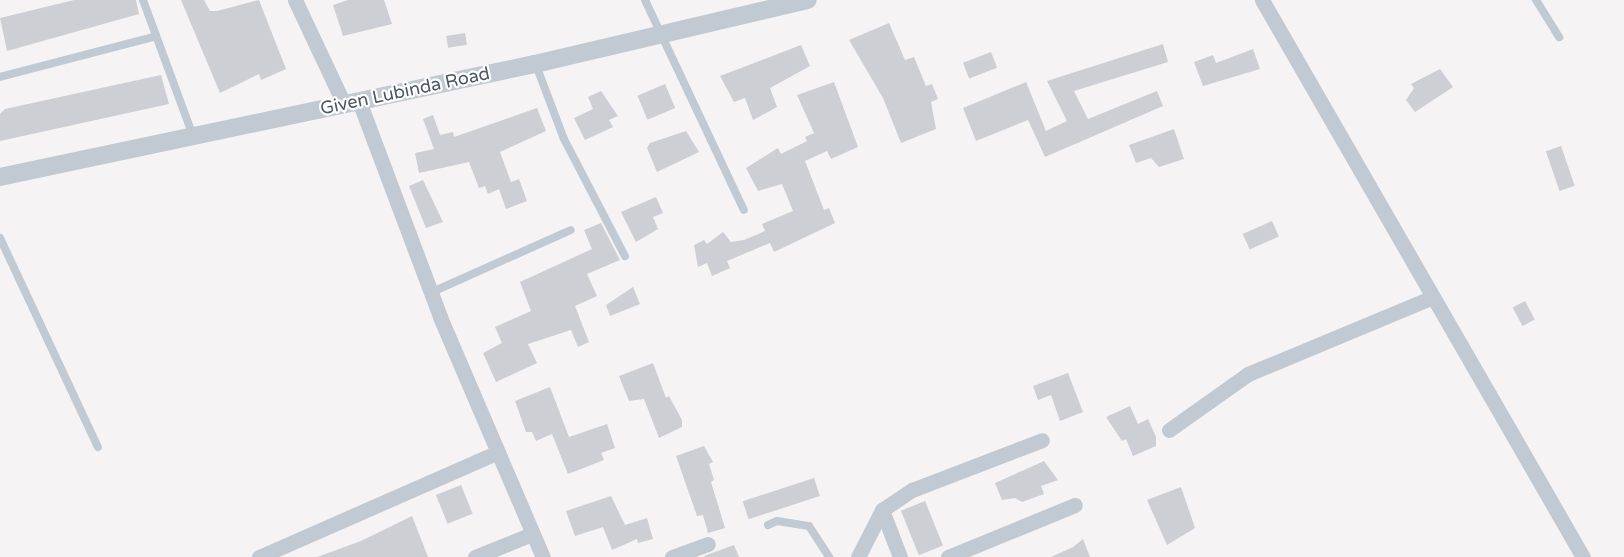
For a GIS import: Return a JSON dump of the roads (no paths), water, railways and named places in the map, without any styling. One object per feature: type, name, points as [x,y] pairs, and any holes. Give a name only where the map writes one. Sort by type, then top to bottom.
[{"type":"street","points":[[295,0],[351,103],[496,453],[543,557]]},
{"type":"street","name":"Given Lubinda Road","points":[[0,177],[535,64],[808,0]]},
{"type":"street","points":[[1262,0],[1584,557]]},
{"type":"street","points":[[1169,430],[1248,374],[1433,297]]},
{"type":"street","points":[[858,557],[882,510],[912,490],[1042,440]]},
{"type":"street","points":[[259,557],[496,453]]},
{"type":"street","points":[[948,557],[1075,505]]},
{"type":"street","points":[[882,510],[900,557]]},
{"type":"street","points":[[475,557],[532,534]]},
{"type":"street","points":[[672,557],[708,544]]},
{"type":"lane","points":[[143,0],[154,37],[193,136]]},
{"type":"lane","points":[[645,0],[744,210]]},
{"type":"lane","points":[[1536,0],[1559,37]]},
{"type":"lane","points":[[0,77],[154,37]]},
{"type":"lane","points":[[535,64],[564,139],[625,256]]},
{"type":"lane","points":[[430,293],[572,230]]},
{"type":"lane","points":[[0,238],[98,447]]},
{"type":"lane","points":[[768,525],[777,521],[809,526],[829,557]]}]
